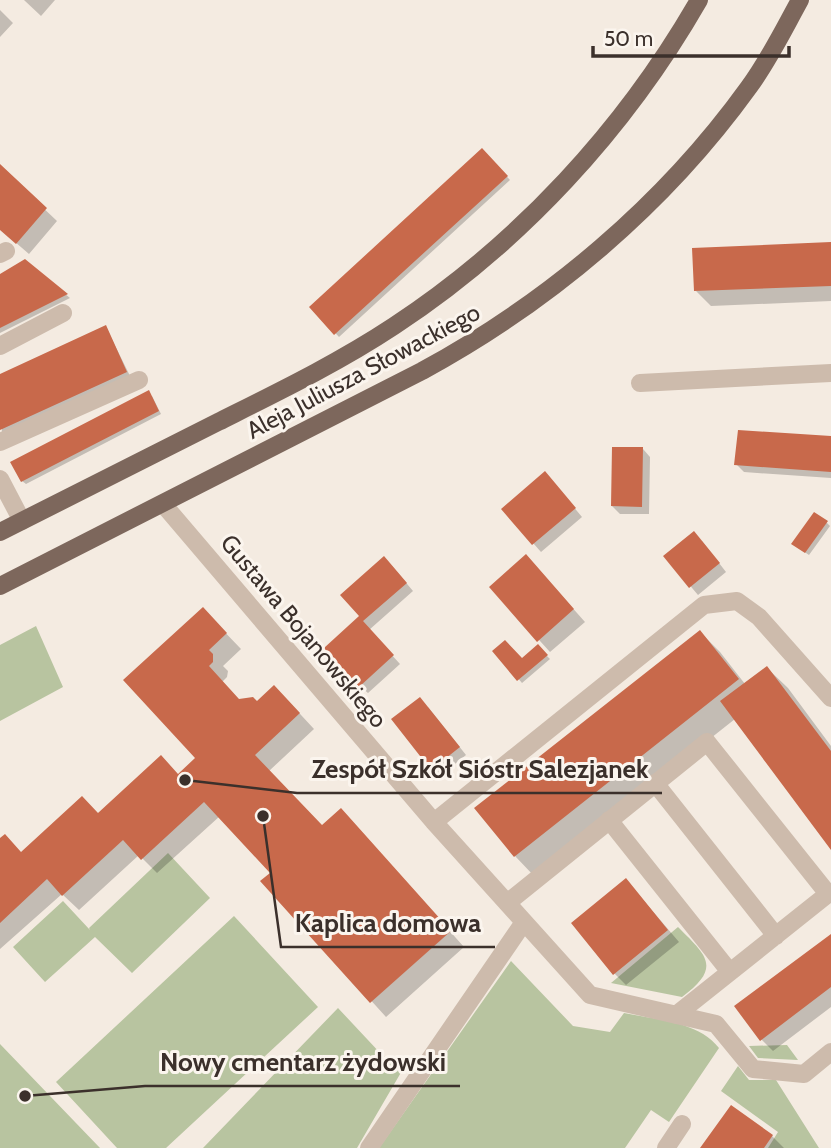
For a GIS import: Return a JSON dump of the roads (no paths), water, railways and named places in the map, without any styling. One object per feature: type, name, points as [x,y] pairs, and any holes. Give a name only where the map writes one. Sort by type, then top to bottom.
[{"type":"main road","name":"Aleja Juliusza Słowackiego","points":[[0,532],[333,363],[395,326],[450,285],[556,191],[602,140],[643,86],[699,0]]},
{"type":"main road","name":"Aleja Juliusza Słowackiego","points":[[0,586],[433,365],[544,294],[647,206],[683,168],[750,86],[800,0]]},
{"type":"street","points":[[0,346],[63,313]]},
{"type":"street","points":[[640,383],[831,373]]},
{"type":"street","points":[[0,442],[139,380]]},
{"type":"street","points":[[0,479],[22,521]]},
{"type":"street","name":"Gustawa Bojanowskiego","points":[[163,504],[434,822],[590,995],[716,1024],[753,1069],[804,1074],[831,1052]]},
{"type":"street","points":[[434,822],[704,605],[737,601],[760,617],[831,698]]},
{"type":"street","points":[[507,902],[707,742],[828,894],[676,1015]]},
{"type":"street","points":[[655,783],[776,936]]},
{"type":"street","points":[[609,820],[730,972]]},
{"type":"street","points":[[369,1148],[524,922]]},
{"type":"street","points":[[666,1148],[682,1124]]},
{"type":"place","name":"Zespół Szkół Sióstr Salezjanek","points":[[185,780]]},
{"type":"place","name":"Kaplica domowa","points":[[263,816]]},
{"type":"place","name":"Nowy cmentarz żydowski","points":[[25,1096]]}]
